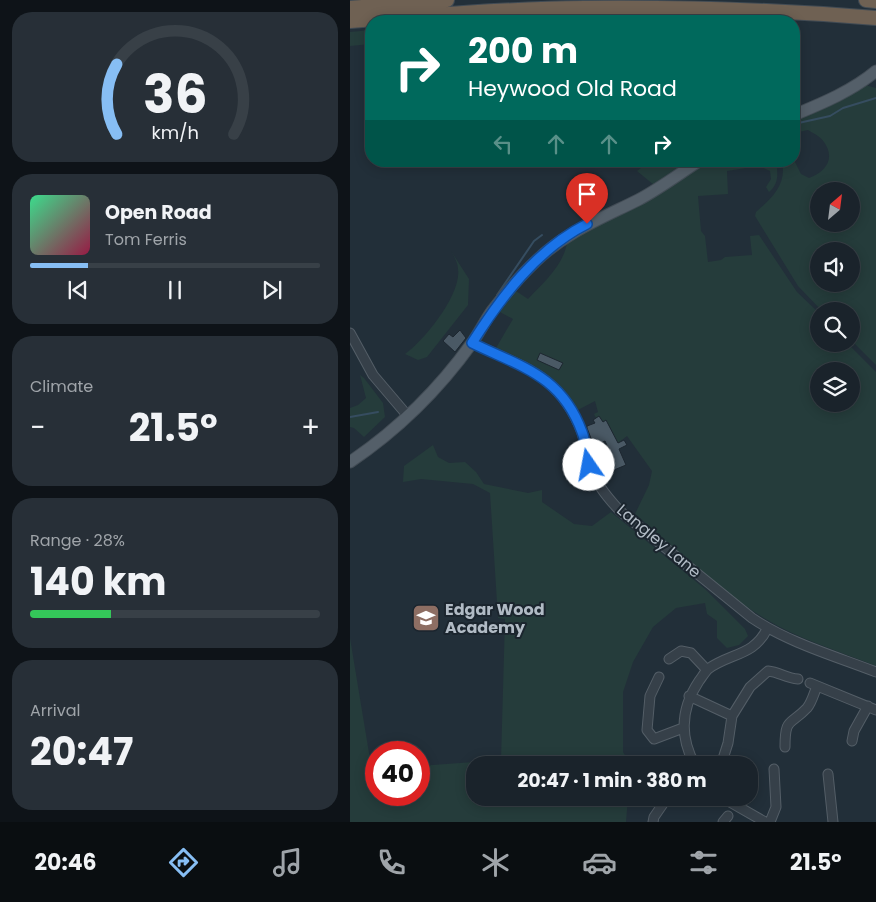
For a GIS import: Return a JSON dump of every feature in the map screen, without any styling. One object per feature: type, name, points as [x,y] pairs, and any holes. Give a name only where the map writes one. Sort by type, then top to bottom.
[{"type":"highway","points":[[350,8],[447,0]]},
{"type":"highway","points":[[866,0],[876,1]]},
{"type":"highway","points":[[434,15],[584,8],[728,9],[876,18]]},
{"type":"highway","points":[[624,15],[728,9]]},
{"type":"highway","points":[[350,21],[365,20]]},
{"type":"main road","points":[[800,112],[834,98],[854,87],[876,71]]},
{"type":"main road","points":[[350,462],[384,436],[439,383],[472,343],[492,312],[512,287],[554,245],[583,226],[640,199],[691,167]]},
{"type":"street","points":[[350,333],[373,374],[407,415]]},
{"type":"street","name":"Langley Lane","points":[[472,343],[533,370],[551,384],[566,400],[581,430],[589,465],[606,497],[752,618],[767,628],[876,672]]},
{"type":"street","points":[[690,756],[683,728],[689,696],[707,670],[754,647],[761,640],[767,628]]},
{"type":"street","points":[[669,659],[680,651],[691,653],[707,670]]},
{"type":"street","points":[[724,756],[732,716],[750,687],[768,670],[777,671],[786,678],[798,679]]},
{"type":"street","points":[[659,677],[650,696],[647,730],[654,739],[683,728]]},
{"type":"street","points":[[785,747],[787,724],[808,707],[814,684],[872,708],[854,731],[852,741]]},
{"type":"street","points":[[689,696],[732,716]]},
{"type":"street","points":[[770,822],[776,807],[774,770]]},
{"type":"street","points":[[828,774],[833,822]]},
{"type":"street","points":[[653,822],[662,806]]},
{"type":"street","points":[[737,806],[765,822]]},
{"type":"green space","points":[[365,31],[365,45],[350,46],[350,32]]},
{"type":"green space","points":[[865,85],[876,88],[876,365],[860,349],[860,302],[813,302],[798,286],[755,216],[756,212],[768,202],[777,190],[782,177],[783,167],[798,167],[801,174],[809,178],[824,168],[829,159],[829,154],[824,142],[808,130],[800,132],[800,116]]},
{"type":"green space","points":[[642,167],[682,167],[654,185],[637,171]]},
{"type":"green space","points":[[699,167],[753,167],[727,171],[728,194],[698,196],[701,231],[705,236],[708,262],[721,260],[725,257],[752,255],[750,236],[759,235],[797,292],[810,304],[810,352],[856,352],[876,372],[876,666],[805,638],[764,618],[697,568],[635,514],[649,485],[652,471],[627,436],[618,443],[606,420],[603,422],[599,416],[596,418],[594,414],[598,412],[595,401],[576,411],[560,388],[542,372],[521,359],[496,348],[513,319],[498,311],[516,291],[528,299],[558,266],[567,242],[643,202]]},
{"type":"green space","points":[[761,167],[777,167],[775,186],[769,192],[766,187],[771,179],[770,171]]},
{"type":"green space","points":[[455,257],[469,279],[468,305],[427,357],[418,360],[405,354],[422,339],[440,316],[454,291],[458,279]]},
{"type":"green space","points":[[360,375],[383,403],[385,417],[364,437],[354,428],[350,427],[350,408],[358,405],[366,398]]},
{"type":"green space","points":[[433,445],[438,457],[449,463],[465,462],[476,472],[484,484],[528,493],[542,490],[542,502],[574,524],[592,526],[611,512],[705,589],[745,629],[748,636],[739,645],[727,648],[717,638],[717,621],[707,614],[705,603],[676,608],[653,627],[633,662],[623,692],[623,752],[625,756],[501,756],[505,619],[498,618],[490,493],[473,484],[421,479],[403,482],[404,466]]},
{"type":"green space","points":[[350,638],[367,741],[365,741],[365,806],[430,806],[430,765],[466,763],[466,806],[627,806],[626,822],[350,822]]},
{"type":"building","points":[[460,330],[466,338],[455,352],[443,341],[449,334],[453,337]]},
{"type":"building","points":[[540,353],[563,363],[559,370],[537,360]]},
{"type":"building","points":[[599,416],[603,422],[606,420],[618,443],[624,440],[627,445],[619,449],[626,465],[614,470],[607,453],[610,452],[605,441],[594,446],[587,428],[587,426],[595,423],[593,420]]},
{"type":"waterway","points":[[800,123],[830,116],[843,108],[876,98]]},
{"type":"waterway","points":[[497,295],[534,241],[542,235]]},
{"type":"waterway","points":[[350,417],[378,412]]},
{"type":"place","name":"Edgar Wood Academy","points":[[426,618]]},
{"type":"route","points":[[587,224],[554,245],[535,262],[492,312],[472,343],[533,370],[551,384],[566,400],[572,410],[581,430],[589,465]]}]
